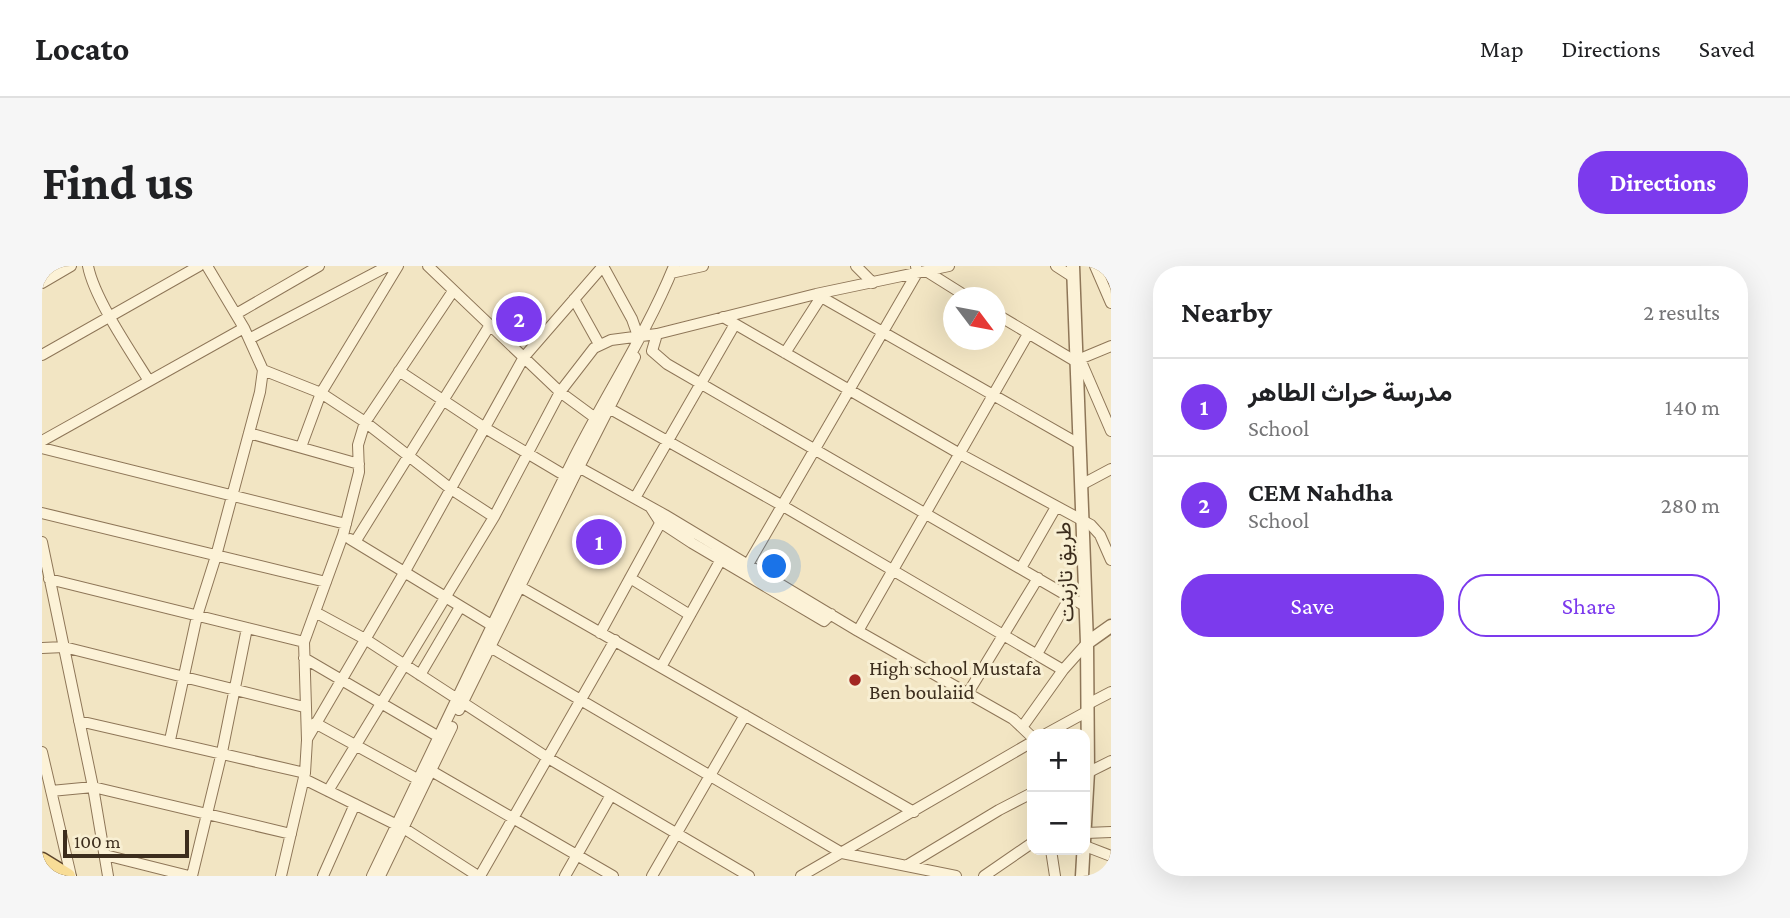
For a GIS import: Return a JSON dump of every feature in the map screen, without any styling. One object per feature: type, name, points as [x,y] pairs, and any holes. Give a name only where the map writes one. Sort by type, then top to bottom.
[{"type":"main road","points":[[42,860],[69,876]]},
{"type":"street","points":[[42,283],[71,266]]},
{"type":"street","points":[[88,266],[89,274],[110,317],[149,381]]},
{"type":"street","points":[[42,355],[199,266]]},
{"type":"street","points":[[170,740],[197,616],[260,392],[263,370],[244,328],[207,266]]},
{"type":"street","points":[[236,314],[318,266]]},
{"type":"street","points":[[249,339],[387,266]]},
{"type":"street","points":[[301,447],[321,393],[398,266]]},
{"type":"street","points":[[428,266],[560,392],[598,420]]},
{"type":"street","points":[[307,740],[524,357],[603,266],[632,319],[646,334],[654,355],[1085,606]]},
{"type":"street","points":[[380,876],[487,646],[605,406],[646,334],[673,270],[703,266]]},
{"type":"street","points":[[856,266],[873,283]]},
{"type":"street","points":[[328,791],[494,517],[560,392],[588,354],[599,344],[819,296],[920,270],[949,266]]},
{"type":"street","points":[[1056,266],[1073,272]]},
{"type":"street","points":[[1095,266],[1111,303]]},
{"type":"street","points":[[920,270],[950,287]]},
{"type":"street","points":[[746,569],[920,270]]},
{"type":"street","name":"طريق تازبنت","points":[[1073,272],[1078,360],[1088,729]]},
{"type":"street","points":[[281,876],[305,776],[307,740],[304,642],[345,529],[356,485],[358,445],[365,422],[453,292]]},
{"type":"street","points":[[819,296],[1079,444]]},
{"type":"street","points":[[785,353],[819,296]]},
{"type":"street","points":[[574,299],[599,344]]},
{"type":"street","points":[[723,317],[960,454],[1096,528],[1111,560]]},
{"type":"street","points":[[1006,320],[1078,360],[1111,431]]},
{"type":"street","points":[[635,498],[734,324]]},
{"type":"street","points":[[355,542],[490,325]]},
{"type":"street","points":[[42,441],[244,328]]},
{"type":"street","points":[[858,631],[1028,334]]},
{"type":"street","points":[[1078,360],[1111,346]]},
{"type":"street","points":[[263,370],[321,393],[365,422],[451,489],[494,517]]},
{"type":"street","points":[[399,371],[485,428],[569,478]]},
{"type":"street","points":[[605,406],[783,506],[1063,670]]},
{"type":"street","points":[[249,433],[359,464]]},
{"type":"street","points":[[42,448],[232,495],[345,529],[355,542],[493,626]]},
{"type":"street","points":[[575,465],[635,498],[663,519],[746,569],[831,614],[968,693],[1027,731]]},
{"type":"street","points":[[1081,485],[1111,469]]},
{"type":"street","points":[[1021,568],[1056,507]]},
{"type":"street","points":[[42,513],[326,582]]},
{"type":"street","points":[[600,633],[663,519]]},
{"type":"street","points":[[42,542],[93,787],[108,876]]},
{"type":"street","points":[[661,667],[723,555]]},
{"type":"street","points":[[630,578],[690,615]]},
{"type":"street","points":[[49,579],[304,642]]},
{"type":"street","points":[[968,693],[1038,579]]},
{"type":"street","points":[[487,646],[493,626],[517,585]]},
{"type":"street","points":[[517,585],[914,812]]},
{"type":"street","points":[[1037,654],[1070,597]]},
{"type":"street","points":[[420,675],[460,607]]},
{"type":"street","points":[[315,612],[365,639],[548,758],[749,876]]},
{"type":"street","points":[[1023,726],[1063,670],[1087,643],[1111,626]]},
{"type":"street","points":[[105,855],[191,876],[222,752],[247,628]]},
{"type":"street","points":[[79,721],[222,752],[305,776],[328,791],[401,827],[479,876],[615,640]]},
{"type":"street","points":[[487,646],[842,853],[956,876]]},
{"type":"street","points":[[42,648],[64,647],[304,707]]},
{"type":"street","points":[[304,658],[439,737]]},
{"type":"street","points":[[1054,729],[1111,692]]},
{"type":"street","points":[[372,876],[401,827],[419,780],[428,769],[439,737],[460,702]]},
{"type":"street","points":[[652,876],[745,715]]},
{"type":"street","points":[[315,723],[419,780]]},
{"type":"street","points":[[802,876],[1027,745]]},
{"type":"street","points":[[42,752],[69,876]]},
{"type":"street","points":[[1090,772],[1111,761]]},
{"type":"street","points":[[428,769],[613,876]]},
{"type":"street","points":[[51,791],[93,787],[291,834]]},
{"type":"street","points":[[565,876],[611,796]]},
{"type":"street","points":[[906,866],[1027,796]]},
{"type":"street","points":[[323,876],[355,804]]},
{"type":"street","points":[[1090,838],[1111,832]]},
{"type":"street","points":[[1090,843],[1111,856]]},
{"type":"street","points":[[984,876],[1027,846]]},
{"type":"street","points":[[1052,855],[1055,876]]},
{"type":"street","name":"طريق تازبنت","points":[[1082,876],[1084,855]]},
{"type":"place","name":"CEM Nahdha","points":[[519,319]]},
{"type":"place","name":"مدرسة حراث الطاهر","points":[[599,542]]},
{"type":"place","name":"High school Mustafa Ben boulaiid","points":[[855,680]]}]
